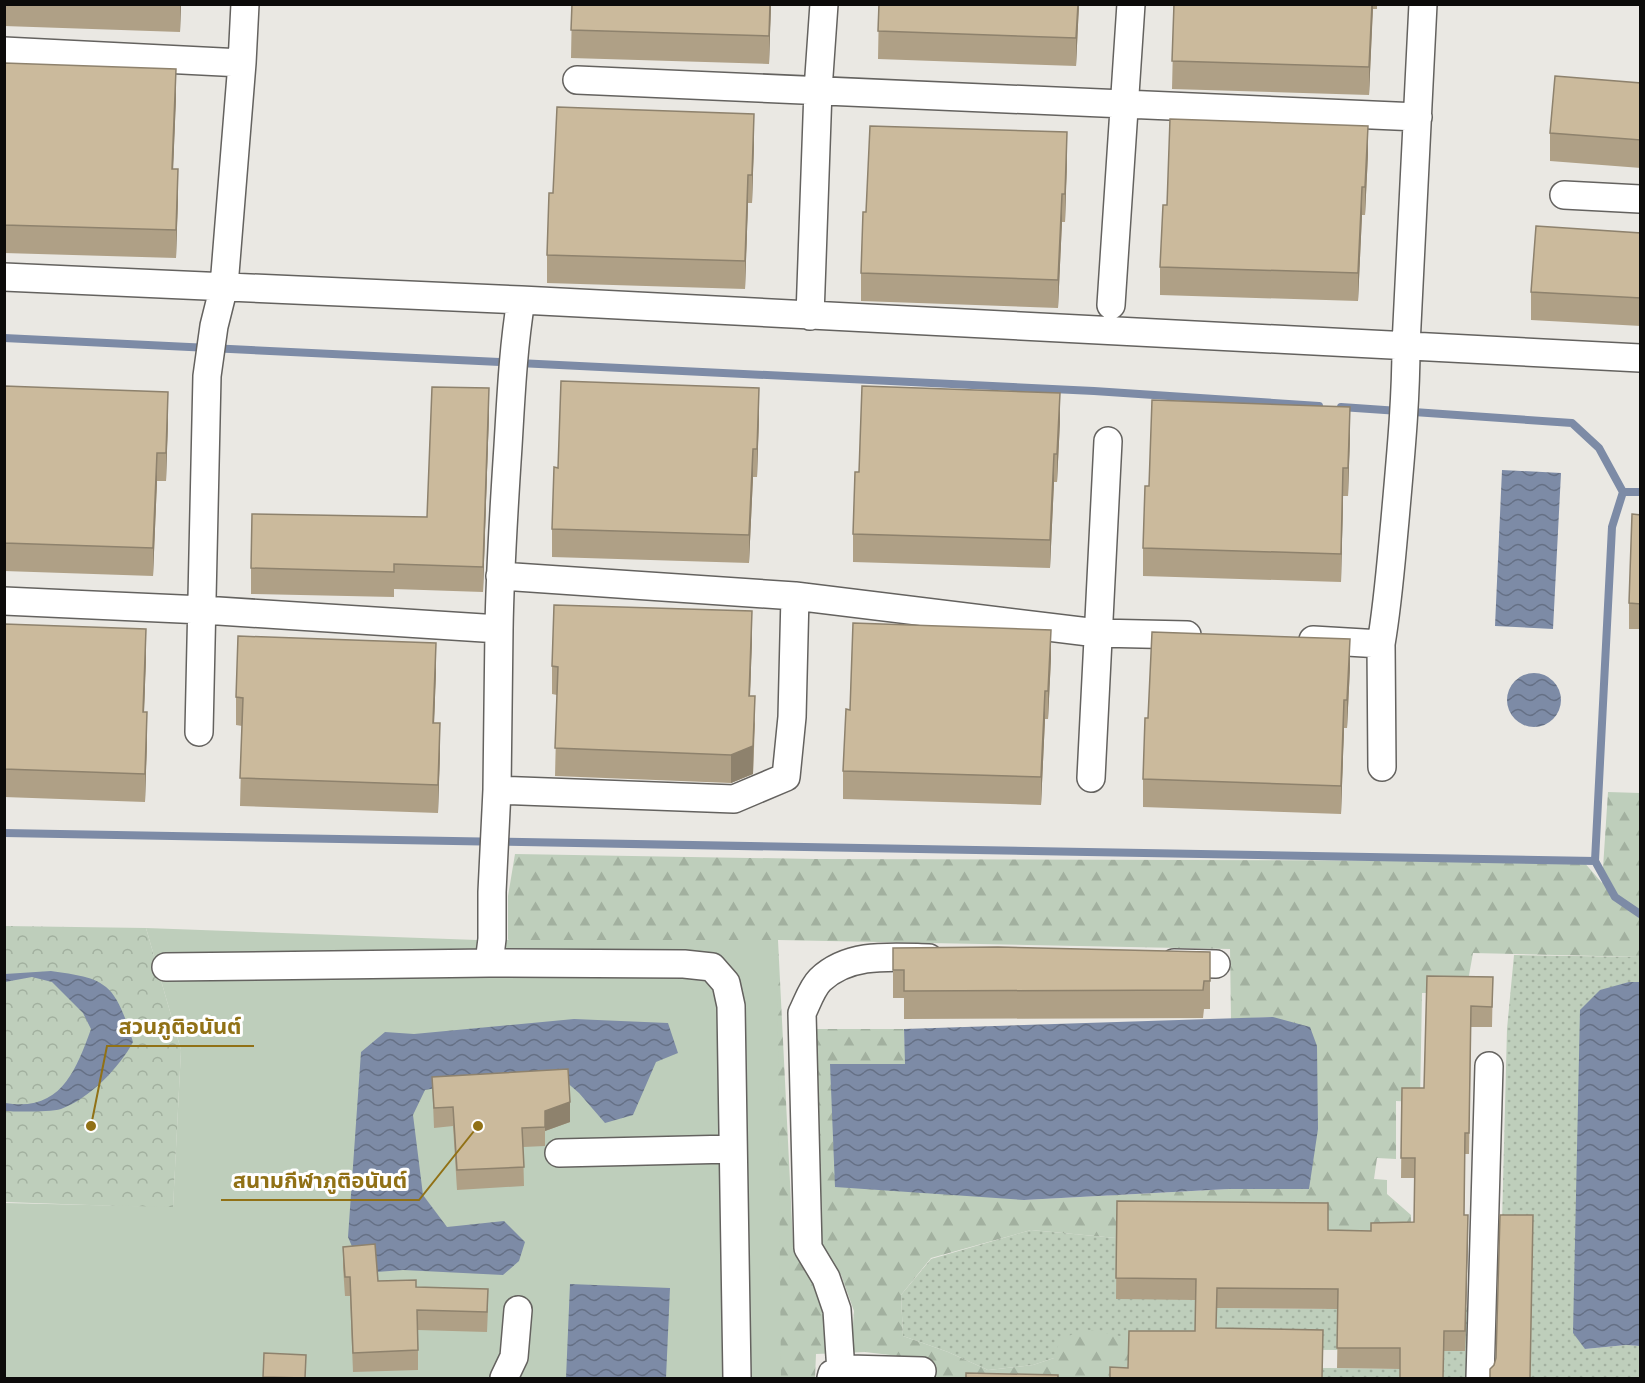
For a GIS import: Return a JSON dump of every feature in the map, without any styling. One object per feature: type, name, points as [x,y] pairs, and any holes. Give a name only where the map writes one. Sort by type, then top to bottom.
[{"type":"lane","points":[[199,732],[207,376],[214,326],[224,286],[245,4]]},
{"type":"lane","points":[[810,316],[818,90],[824,4]]},
{"type":"lane","points":[[1111,305],[1131,4]]},
{"type":"lane","points":[[1382,766],[1381,644],[1386,615],[1406,383],[1423,4]]},
{"type":"lane","points":[[4,51],[242,63]]},
{"type":"lane","points":[[577,80],[1418,117]]},
{"type":"lane","points":[[1564,195],[1641,199]]},
{"type":"lane","points":[[4,277],[522,300],[1641,358]]},
{"type":"lane","points":[[489,963],[492,939],[496,803],[500,576],[515,334],[522,300]]},
{"type":"lane","points":[[1091,778],[1108,441]]},
{"type":"lane","points":[[500,576],[795,596],[1097,633],[1217,635]]},
{"type":"lane","points":[[496,803],[734,799],[786,777],[792,717],[795,596]]},
{"type":"lane","points":[[4,601],[203,610],[499,629]]},
{"type":"lane","points":[[1285,638],[1381,644]]},
{"type":"lane","points":[[922,1371],[849,1369],[836,1375],[837,1310],[826,1278],[808,1248],[802,1013],[820,981],[849,962],[882,957],[954,959]]},
{"type":"lane","points":[[166,967],[489,963],[684,964],[712,968],[726,983],[731,1006],[737,1378]]},
{"type":"lane","points":[[1144,963],[1216,964]]},
{"type":"lane","points":[[1480,1378],[1489,1066]]},
{"type":"lane","points":[[559,1153],[733,1149]]},
{"type":"lane","points":[[504,1378],[514,1357],[518,1310]]},
{"type":"green space","points":[[1608,792],[1640,793],[1640,957],[1473,953],[1466,992],[1422,993],[1420,1102],[1396,1101],[1396,1159],[1377,1158],[1374,1179],[1387,1180],[1387,1194],[1411,1215],[1410,1270],[1328,1251],[1328,1223],[1116,1238],[1031,1230],[931,1258],[901,1295],[903,1336],[948,1352],[988,1370],[1033,1365],[1054,1358],[1060,1340],[1084,1329],[1140,1340],[1187,1378],[929,1378],[915,1358],[865,1352],[816,1354],[815,1378],[748,1378],[508,939],[508,896],[515,854],[815,859],[1583,861],[1602,883]],"holes":[[[778,940],[1230,949],[1231,1019],[1273,1017],[1309,1188],[1229,1189],[1024,1200],[906,1064],[904,1029],[815,1029],[822,1245],[841,1275],[854,1311],[852,1336],[827,1311],[793,1242]]]},
{"type":"green space","points":[[5,926],[146,928],[181,1050],[173,1208],[5,1202]]},
{"type":"green space","points":[[146,928],[477,940],[777,940],[781,1378],[5,1378],[5,1203],[173,1207],[181,1050]]},
{"type":"green space","points":[[1514,955],[1640,957],[1640,982],[1629,982],[1585,1349],[1640,1346],[1640,1378],[1498,1378],[1507,1029]]},
{"type":"green space","points":[[1031,1230],[1116,1238],[1196,1300],[1195,1352],[1054,1358],[1033,1365],[988,1370],[948,1352],[903,1336],[901,1295],[931,1259]]},
{"type":"green space","points":[[1339,1290],[1338,1350],[1216,1349],[1217,1308],[1326,1309]]},
{"type":"green space","points":[[1459,1307],[1474,1308],[1470,1378],[1229,1378],[1229,1367],[1441,1369],[1442,1351],[1458,1351]]},
{"type":"water","points":[[1502,470],[1561,473],[1553,629],[1495,626]]},
{"type":"water","points":[[1534,673],[1544,675],[1553,681],[1559,690],[1561,700],[1559,710],[1553,719],[1544,725],[1534,727],[1524,725],[1515,719],[1509,710],[1507,700],[1509,690],[1515,681],[1524,675]]},
{"type":"water","points":[[51,971],[87,977],[106,987],[119,1005],[133,1042],[112,1072],[93,1090],[72,1104],[50,1111],[5,1111],[5,1103],[24,1104],[39,1101],[52,1095],[63,1086],[79,1060],[91,1029],[83,1013],[52,982],[32,977],[5,982],[5,974]]},
{"type":"water","points":[[1629,982],[1640,982],[1640,1346],[1585,1349],[1573,1333],[1580,1010],[1600,990]]},
{"type":"water","points":[[1273,1017],[1310,1027],[1317,1046],[1318,1129],[1309,1189],[1229,1189],[1024,1200],[835,1187],[830,1064],[905,1064],[904,1029]]},
{"type":"water","points":[[574,1019],[668,1023],[678,1053],[656,1062],[633,1115],[605,1123],[579,1093],[556,1073],[499,1077],[425,1090],[413,1115],[423,1195],[447,1227],[504,1221],[525,1242],[519,1261],[503,1275],[403,1270],[363,1273],[348,1237],[361,1052],[385,1032],[414,1034]]},
{"type":"water","points":[[570,1284],[670,1288],[666,1378],[566,1378]]},
{"type":"building","points":[[572,4],[770,4],[769,36],[571,30]]},
{"type":"building","points":[[879,4],[1078,4],[1076,38],[878,31]]},
{"type":"building","points":[[1174,4],[1372,4],[1369,67],[1172,61]]},
{"type":"building","points":[[4,63],[176,69],[172,169],[178,169],[176,230],[4,225]]},
{"type":"building","points":[[1555,76],[1641,83],[1641,140],[1550,133]]},
{"type":"building","points":[[557,107],[754,114],[752,175],[748,175],[745,261],[547,255],[549,193],[553,193]]},
{"type":"building","points":[[1170,119],[1368,126],[1365,187],[1362,187],[1358,273],[1160,267],[1163,205],[1167,205]]},
{"type":"building","points":[[870,126],[1067,132],[1058,280],[861,273]]},
{"type":"building","points":[[1536,226],[1641,233],[1641,298],[1531,292]]},
{"type":"building","points":[[561,381],[759,388],[757,449],[753,449],[749,535],[552,529],[554,467],[558,468]]},
{"type":"building","points":[[4,386],[168,392],[166,453],[157,453],[153,548],[4,543]]},
{"type":"building","points":[[862,386],[1060,393],[1057,454],[1054,454],[1050,540],[853,534],[855,472],[859,472]]},
{"type":"building","points":[[432,387],[489,388],[483,567],[394,564],[394,572],[251,568],[252,514],[427,517]]},
{"type":"building","points":[[1152,400],[1350,407],[1348,468],[1343,468],[1341,554],[1143,548],[1145,486],[1149,486]]},
{"type":"building","points":[[1632,514],[1641,515],[1641,604],[1629,603]]},
{"type":"building","points":[[554,605],[752,611],[749,696],[755,696],[753,746],[731,755],[555,748],[558,667],[552,666]]},
{"type":"building","points":[[853,623],[1051,630],[1048,691],[1045,691],[1041,777],[843,771],[846,709],[850,710]]},
{"type":"building","points":[[4,624],[146,629],[143,712],[147,712],[145,774],[4,769]]},
{"type":"building","points":[[1152,632],[1350,639],[1347,700],[1344,700],[1341,786],[1143,779]]},
{"type":"building","points":[[238,636],[436,643],[433,723],[440,723],[438,785],[240,778],[243,698],[236,697]]},
{"type":"building","points":[[998,947],[1210,952],[1210,981],[1204,981],[1203,990],[904,991],[904,970],[893,970],[893,948]]},
{"type":"building","points":[[1427,976],[1493,977],[1492,1007],[1471,1006],[1469,1133],[1465,1133],[1464,1215],[1468,1215],[1465,1331],[1444,1331],[1443,1378],[1400,1378],[1400,1348],[1337,1348],[1338,1289],[1217,1288],[1216,1328],[1323,1330],[1322,1378],[1110,1378],[1110,1367],[1128,1368],[1129,1331],[1195,1331],[1196,1279],[1116,1278],[1117,1201],[1328,1203],[1328,1230],[1371,1231],[1371,1223],[1414,1222],[1415,1158],[1401,1158],[1402,1088],[1424,1088]]},
{"type":"building","points":[[568,1069],[570,1102],[545,1111],[545,1127],[522,1128],[524,1167],[457,1170],[453,1107],[434,1108],[432,1077]]},
{"type":"building","points":[[1500,1215],[1533,1215],[1530,1378],[1490,1378],[1490,1369],[1496,1358]]},
{"type":"building","points":[[375,1244],[378,1281],[416,1280],[416,1287],[488,1289],[487,1312],[417,1310],[418,1350],[353,1353],[350,1277],[345,1277],[343,1247]]},
{"type":"building","points":[[264,1353],[306,1355],[305,1378],[263,1377]]},
{"type":"building","points":[[966,1373],[1058,1375],[1058,1378],[966,1378]]},
{"type":"waterway","points":[[4,338],[1094,391],[1319,406]]},
{"type":"waterway","points":[[1341,407],[1572,423],[1599,448],[1623,492],[1640,492]]},
{"type":"waterway","points":[[1595,861],[1612,527],[1623,492]]},
{"type":"waterway","points":[[4,833],[1595,861],[1615,897],[1640,914]]},
{"type":"place","name":"สวนภูติอนันต์","points":[[91,1126]]},
{"type":"place","name":"สนามกีฬาภูติอนันต์","points":[[478,1126]]}]
